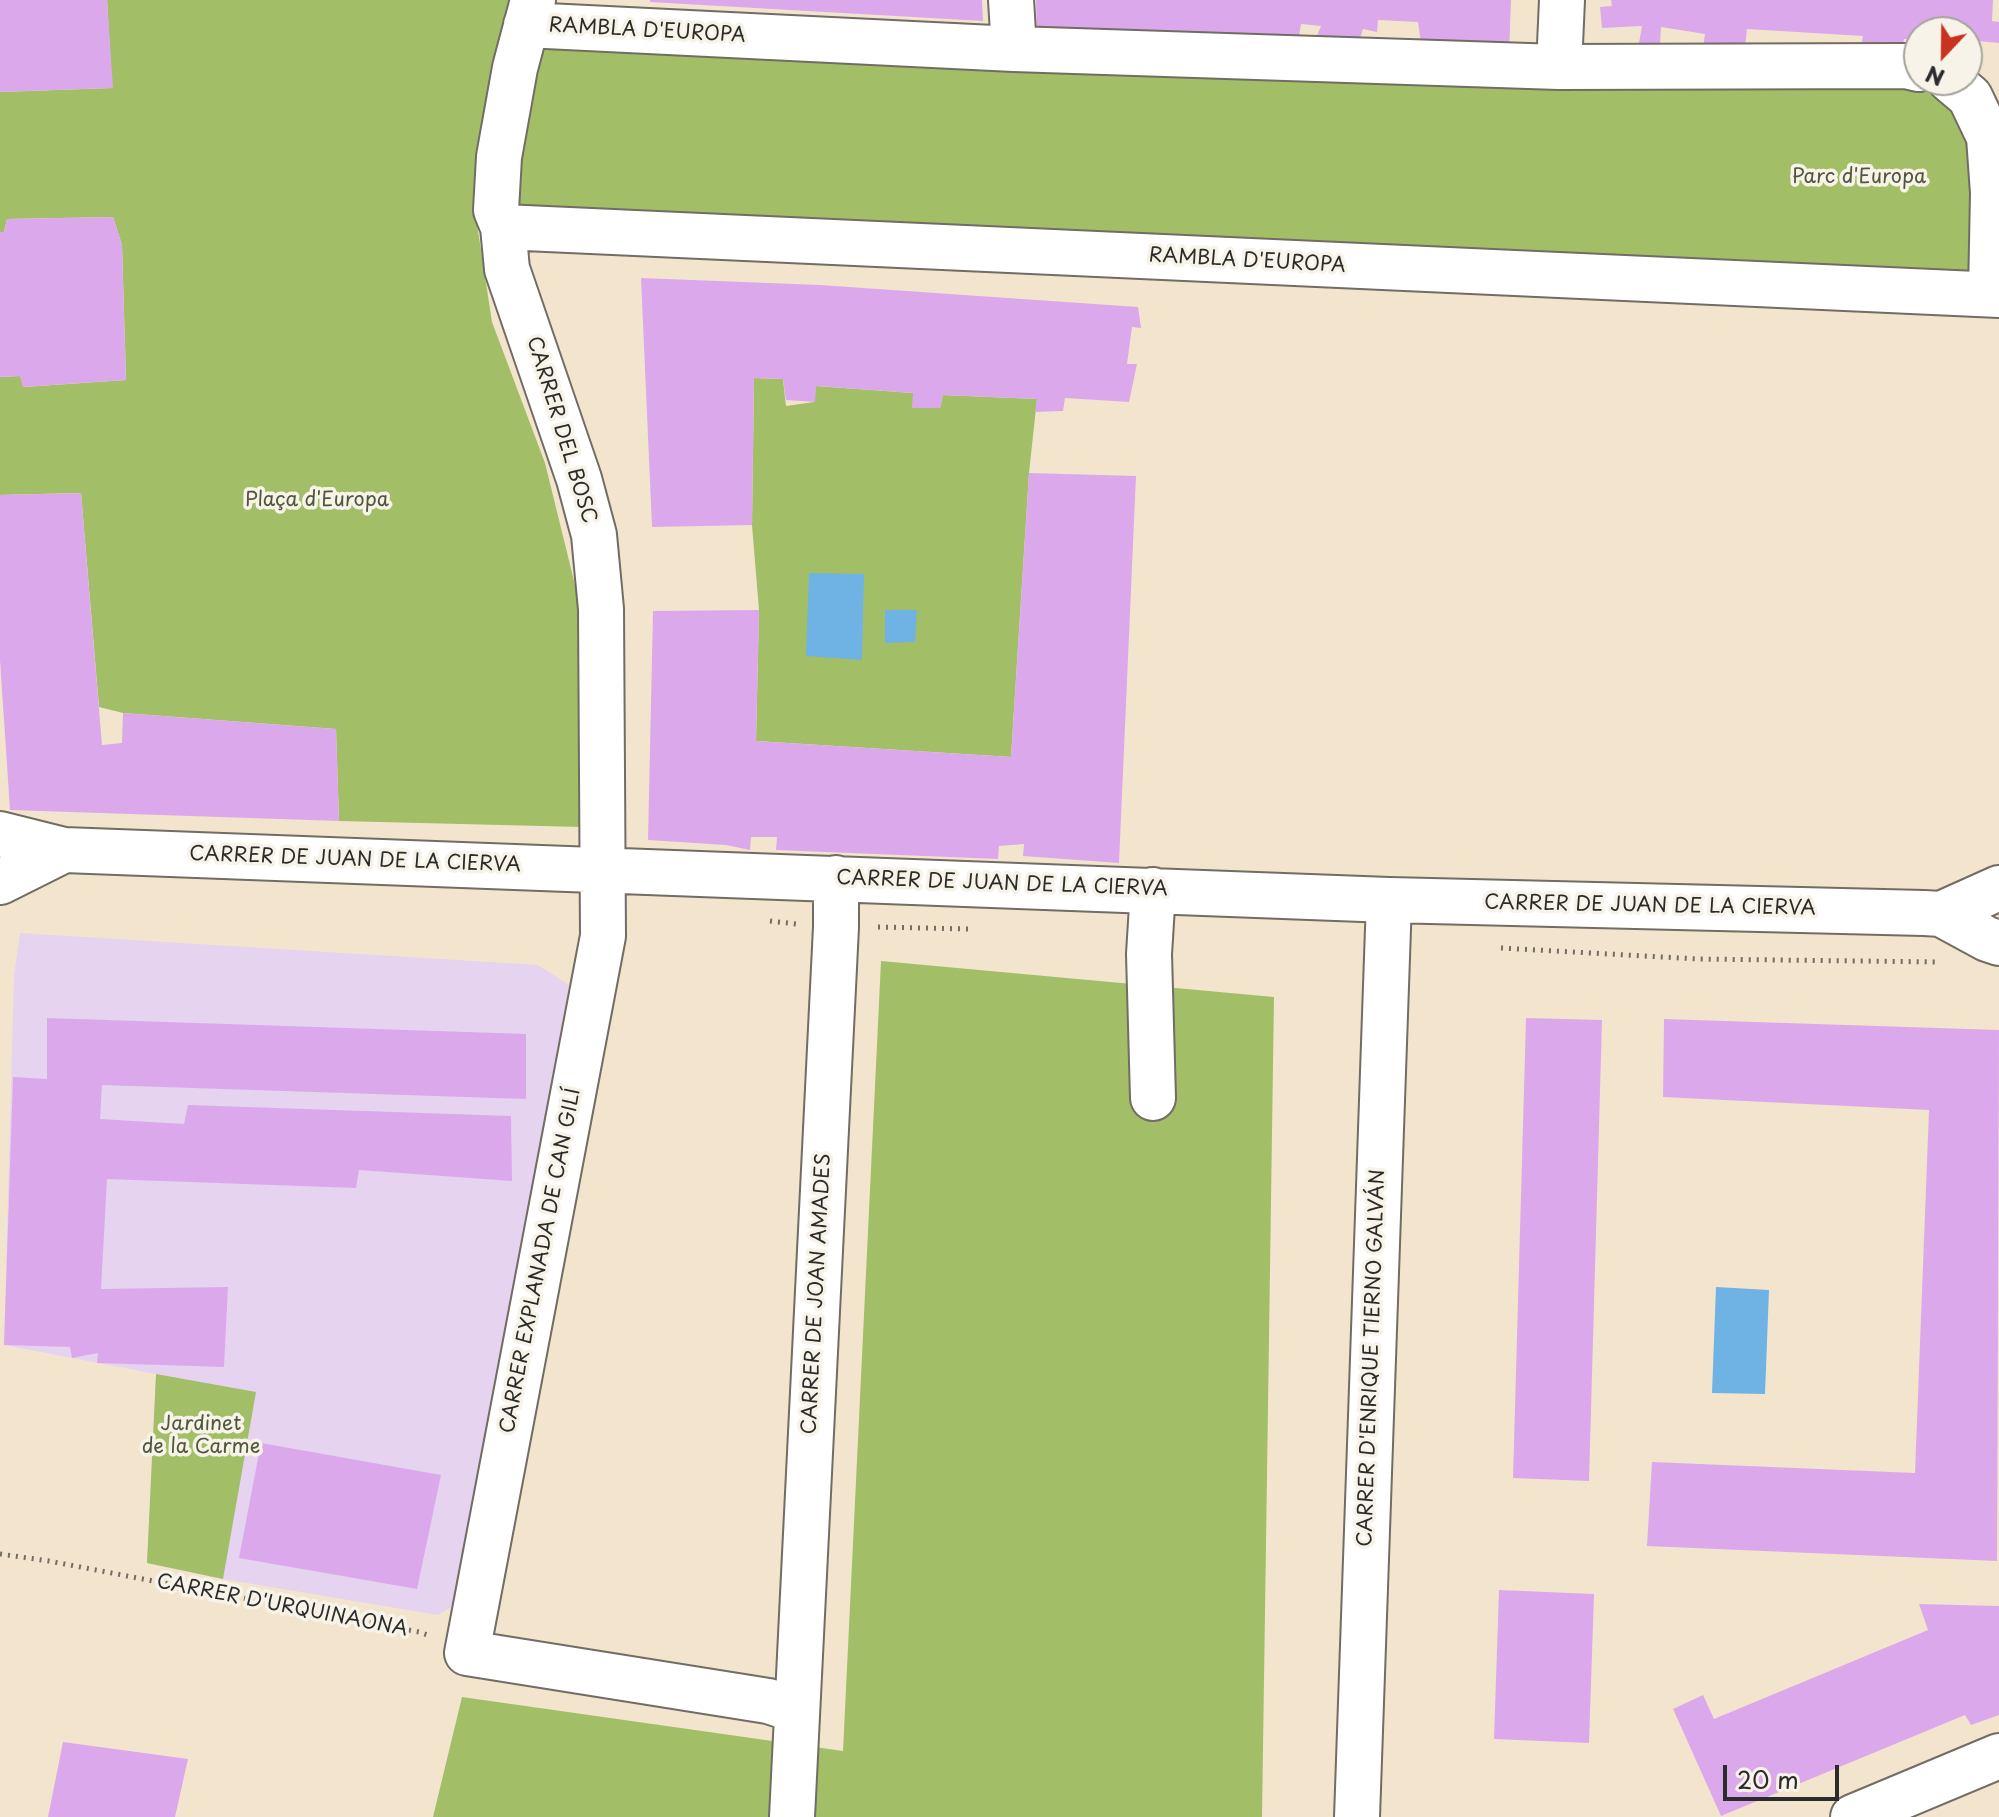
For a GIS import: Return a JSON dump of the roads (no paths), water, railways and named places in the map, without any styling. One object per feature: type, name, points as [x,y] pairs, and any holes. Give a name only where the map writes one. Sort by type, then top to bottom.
[{"type":"street","points":[[1011,0],[1014,49]]},
{"type":"street","points":[[1559,67],[1562,0]]},
{"type":"street","name":"RAMBLA D'EUROPA","points":[[529,12],[1014,49],[1559,67],[1903,66]]},
{"type":"street","name":"CARRER DEL BOSC","points":[[529,12],[499,157],[496,210],[503,227],[507,269],[579,479],[594,535],[601,609],[601,834],[604,869]]},
{"type":"street","name":"RAMBLA D'EUROPA","points":[[503,227],[1995,295],[1989,137],[1969,96]]},
{"type":"street","name":"CARRER DE JUAN DE LA CIERVA","points":[[0,834],[64,850],[1389,900],[1941,914],[1999,888]]},
{"type":"street","name":"CARRER DE JUAN DE LA CIERVA","points":[[0,882],[64,850]]},
{"type":"street","name":"CARRER EXPLANADA DE CAN GILÍ","points":[[604,869],[603,936],[467,1653],[768,1701],[796,1710]]},
{"type":"street","name":"CARRER DE JOAN AMADES","points":[[792,1817],[836,878]]},
{"type":"street","points":[[1153,890],[1149,954],[1153,1098]]},
{"type":"street","name":"CARRER D'ENRIQUE TIERNO GALVÁN","points":[[1357,1817],[1389,900]]},
{"type":"street","name":"CARRER DE JUAN DE LA CIERVA","points":[[1941,914],[1999,943]]},
{"type":"street","points":[[1853,1817],[1999,1756]]},
{"type":"water","points":[[809,573],[864,574],[862,660],[806,656]]},
{"type":"water","points":[[885,610],[917,610],[915,642],[885,643]]},
{"type":"water","points":[[1716,1287],[1769,1290],[1765,1394],[1712,1393]]},
{"type":"park label","name":"Parc d'Europa","points":[[1859,177]]},
{"type":"park label","name":"Plaça d'Europa","points":[[317,500]]},
{"type":"park label","name":"Jardinet de la Carme","points":[[201,1436]]}]
